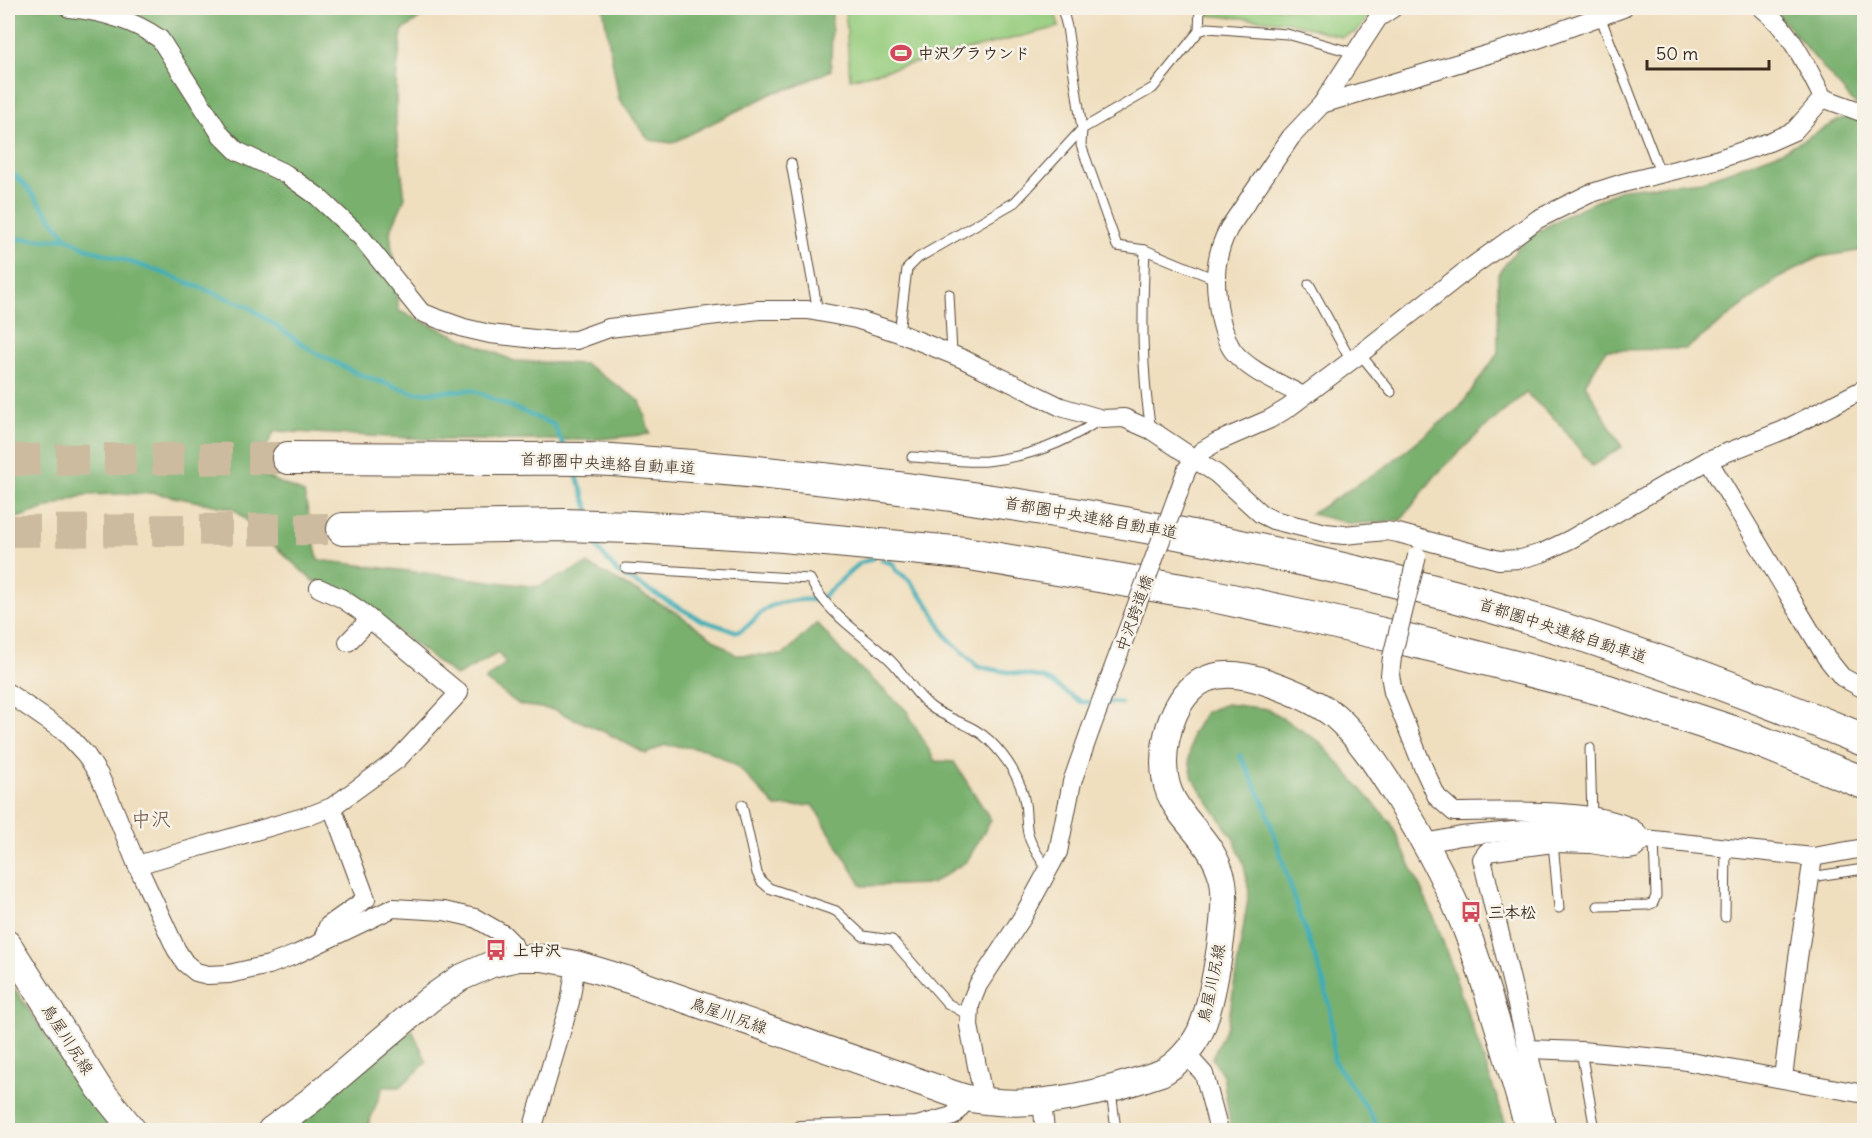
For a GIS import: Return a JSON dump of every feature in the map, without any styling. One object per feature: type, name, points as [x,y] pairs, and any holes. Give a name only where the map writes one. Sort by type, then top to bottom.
[{"type":"highway","name":"首都圏中央連絡自動車道","points":[[288,458],[607,460],[821,478],[947,494],[1123,522],[1226,541],[1474,601],[1637,654],[1772,702],[1864,740]]},
{"type":"highway","points":[[343,529],[562,525],[632,527],[839,541],[964,553],[1199,593],[1442,648],[1605,690],[1754,739],[1864,783]]},
{"type":"main road","name":"鳥屋川尻線","points":[[271,1131],[422,1006],[460,978],[492,964],[518,958],[542,958],[576,964],[976,1100],[1042,1102],[1110,1089],[1168,1070],[1198,1036],[1205,1018],[1220,947],[1225,894],[1216,862],[1208,848],[1174,805],[1168,791],[1164,774],[1165,746],[1169,728],[1177,710],[1191,689],[1214,677],[1232,674],[1280,687],[1320,706],[1346,726],[1367,751],[1425,843],[1453,899],[1469,939],[1529,1131]]},
{"type":"main road","name":"鳥屋川尻線","points":[[8,944],[99,1088],[133,1131]]},
{"type":"street","points":[[69,8],[108,14],[150,32],[160,39],[221,135],[237,151],[286,174],[318,196],[361,237],[421,312],[464,328],[490,334],[553,342],[576,340],[609,328],[759,310],[818,312],[856,319],[952,354],[1061,407],[1102,419],[1124,418],[1151,430],[1217,474],[1261,514],[1273,520],[1326,533],[1344,535],[1386,531],[1420,548],[1500,560],[1521,559],[1571,539],[1708,460],[1784,430],[1864,388]]},
{"type":"street","points":[[1303,396],[1262,373],[1234,352],[1227,341],[1222,327],[1215,279],[1219,250],[1229,228],[1291,137],[1322,104],[1378,18],[1393,8]]},
{"type":"street","points":[[1322,104],[1532,41],[1623,8]]},
{"type":"street","points":[[1762,8],[1793,44],[1823,98],[1864,113]]},
{"type":"street","points":[[1194,460],[1202,451],[1217,442],[1270,419],[1303,396],[1463,273],[1538,219],[1589,194],[1623,183],[1716,160],[1769,142],[1794,131],[1823,98]]},
{"type":"street","name":"中沢跨道橋","points":[[968,1015],[978,985],[1022,918],[1060,845],[1071,782],[1187,469],[1194,460]]},
{"type":"street","points":[[1708,460],[1826,657],[1842,677],[1864,689]]},
{"type":"street","points":[[1420,548],[1392,657],[1390,675],[1393,692],[1437,797],[1454,812],[1533,813],[1592,817],[1630,826],[1650,840]]},
{"type":"street","points":[[137,866],[332,807],[398,759],[459,693],[370,619],[341,598],[319,588]]},
{"type":"street","points":[[348,642],[370,619]]},
{"type":"street","points":[[8,693],[66,733],[86,754],[112,804],[137,866],[176,950],[185,963],[196,972],[208,975],[229,974],[269,965],[321,943],[388,909],[398,908],[444,911],[475,918],[490,925],[513,944],[518,958]]},
{"type":"street","points":[[321,943],[328,926],[366,899],[332,807]]},
{"type":"street","points":[[1425,843],[1484,833],[1556,828],[1813,857],[1864,848]]},
{"type":"street","points":[[1547,1131],[1482,859],[1487,852],[1553,843],[1591,844],[1627,850],[1634,849],[1650,840]]},
{"type":"street","points":[[1783,1078],[1813,857]]},
{"type":"street","points":[[532,1131],[570,1002],[576,964]]},
{"type":"street","points":[[801,1131],[915,1128],[948,1124],[953,1116],[976,1100],[968,1015]]},
{"type":"street","points":[[1528,1049],[1581,1051],[1680,1060],[1864,1094]]},
{"type":"street","points":[[1185,1053],[1204,1074],[1219,1131]]},
{"type":"street","points":[[1042,1102],[1045,1131]]},
{"type":"lane","points":[[1062,8],[1072,56],[1082,129],[1081,145],[1117,246],[1145,249],[1215,279]]},
{"type":"lane","points":[[1199,31],[1200,8]]},
{"type":"lane","points":[[1600,16],[1661,175]]},
{"type":"lane","points":[[899,333],[907,269],[918,258],[1015,202],[1082,129],[1153,88],[1199,31],[1208,28],[1287,34],[1354,53]]},
{"type":"lane","points":[[791,164],[818,312]]},
{"type":"lane","points":[[1145,249],[1143,338],[1146,404],[1151,430]]},
{"type":"lane","points":[[1309,284],[1355,358],[1391,392]]},
{"type":"lane","points":[[949,294],[952,354]]},
{"type":"lane","points":[[912,457],[985,461],[1037,452],[1070,439],[1102,419]]},
{"type":"lane","points":[[626,568],[810,579],[816,592],[828,605],[854,631],[890,660],[929,706],[945,716],[967,724],[991,742],[1016,774],[1025,802],[1030,840],[1048,871]]},
{"type":"lane","points":[[1590,748],[1592,817]]},
{"type":"lane","points":[[742,805],[761,881],[769,888],[836,911],[863,936],[892,940],[947,1003],[968,1015]]},
{"type":"lane","points":[[1598,906],[1642,906],[1653,903],[1656,896],[1650,840]]},
{"type":"lane","points":[[1553,843],[1559,908]]},
{"type":"lane","points":[[1725,917],[1726,848]]},
{"type":"lane","points":[[1810,877],[1864,869]]},
{"type":"lane","points":[[1581,1051],[1595,1131]]},
{"type":"lane","points":[[1110,1089],[1116,1131]]},
{"type":"green space","points":[[8,8],[525,8],[524,10],[463,9],[429,12],[402,31],[396,81],[396,129],[405,198],[390,232],[399,311],[514,361],[585,364],[640,401],[650,434],[590,440],[448,440],[275,431],[253,471],[304,493],[318,560],[537,587],[587,564],[677,613],[736,655],[783,655],[817,623],[842,652],[906,710],[935,761],[954,762],[991,820],[967,861],[931,884],[862,886],[813,805],[776,807],[737,766],[705,749],[665,745],[646,754],[607,733],[554,710],[520,705],[485,680],[506,663],[498,653],[456,676],[343,589],[312,580],[234,509],[154,493],[85,495],[8,521]]},
{"type":"green space","points":[[603,8],[832,8],[831,70],[795,87],[775,92],[672,143],[649,140],[619,99]]},
{"type":"green space","name":"中沢グラウンド","points":[[845,8],[1054,8],[1059,27],[850,79]]},
{"type":"green space","points":[[1207,8],[1378,8],[1356,32],[1342,37],[1289,22],[1207,15]]},
{"type":"green space","points":[[1772,8],[1864,8],[1864,250],[1819,257],[1779,278],[1686,349],[1606,350],[1585,384],[1622,447],[1592,466],[1558,422],[1526,393],[1482,430],[1435,476],[1401,520],[1352,524],[1311,514],[1385,467],[1460,407],[1498,353],[1498,274],[1524,240],[1568,214],[1623,189],[1702,181],[1783,151],[1859,109]]},
{"type":"green space","points":[[1226,704],[1268,709],[1320,742],[1391,823],[1436,922],[1508,1130],[1231,1130],[1223,1075],[1212,1058],[1228,1024],[1249,892],[1244,865],[1235,841],[1193,779],[1189,758],[1192,734],[1205,712]]},
{"type":"green space","points":[[8,979],[97,1110],[115,1130],[8,1130]]},
{"type":"green space","points":[[412,1030],[427,1062],[400,1087],[383,1087],[366,1130],[285,1130]]},
{"type":"waterway","points":[[8,169],[25,185],[67,238],[86,248],[158,271],[247,306],[314,352],[358,374],[414,393],[472,390],[554,425],[564,447]]},
{"type":"waterway","points":[[8,238],[43,240],[67,238]]},
{"type":"waterway","points":[[575,471],[590,514]]},
{"type":"waterway","points":[[593,537],[594,544],[617,572],[701,620],[738,632],[763,611],[774,605],[798,600],[818,601],[860,563],[874,558]]},
{"type":"waterway","points":[[882,560],[894,564],[896,570],[909,580],[928,604],[947,637],[978,667],[1044,678],[1081,702],[1097,702]]},
{"type":"waterway","points":[[1105,702],[1121,703]]},
{"type":"waterway","points":[[1240,755],[1265,805],[1323,980],[1331,1013],[1334,1061],[1379,1130]]},
{"type":"tunnel","points":[[8,460],[288,458]]},
{"type":"tunnel","points":[[8,531],[343,529]]},
{"type":"place","name":"中沢グラウンド","points":[[901,53]]},
{"type":"place","name":"三本松","points":[[1471,912]]},
{"type":"place","name":"上中沢","points":[[496,950]]},
{"type":"district","name":"中沢","points":[[151,818]]}]
